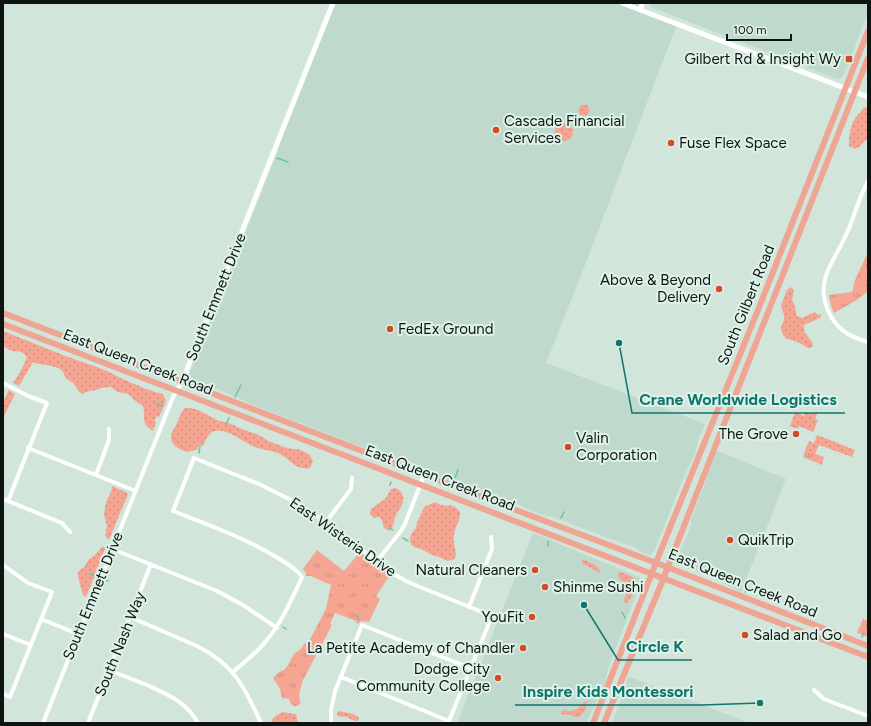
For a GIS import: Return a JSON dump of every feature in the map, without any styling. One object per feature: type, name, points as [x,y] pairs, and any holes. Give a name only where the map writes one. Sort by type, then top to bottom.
[{"type":"main road","name":"South Gilbert Road","points":[[593,723],[868,31]]},
{"type":"main road","name":"South Gilbert Road","points":[[604,723],[663,579],[868,58]]},
{"type":"main road","name":"East Queen Creek Road","points":[[3,313],[179,387],[420,484],[868,657]]},
{"type":"main road","name":"East Queen Creek Road","points":[[3,324],[424,475],[667,567],[868,646]]},
{"type":"main road","points":[[747,336],[757,340]]},
{"type":"main road","points":[[702,450],[712,454]]},
{"type":"main road","points":[[542,531],[545,522]]},
{"type":"street","name":"South Emmett Drive","points":[[43,723],[172,399],[179,387],[333,3]]},
{"type":"street","points":[[622,3],[868,97]]},
{"type":"street","points":[[640,10],[642,3]]},
{"type":"street","points":[[868,181],[846,236],[825,279],[824,287],[825,302],[830,315],[842,330],[868,342]]},
{"type":"street","points":[[3,383],[28,396],[47,403],[5,500],[62,523],[70,532]]},
{"type":"street","points":[[96,475],[109,440],[109,429]]},
{"type":"street","points":[[28,448],[136,491]]},
{"type":"street","name":"East Wisteria Drive","points":[[277,628],[302,577],[299,572],[282,560],[248,541],[173,511],[194,458],[259,484],[311,511],[392,573],[406,581],[492,616],[470,668]]},
{"type":"street","points":[[377,561],[401,531],[408,518],[424,475]]},
{"type":"street","points":[[326,522],[351,489],[352,478]]},
{"type":"street","points":[[469,607],[492,549],[491,537]]},
{"type":"street","points":[[112,549],[231,598],[277,628],[259,649],[233,672]]},
{"type":"street","name":"South Nash Way","points":[[89,723],[151,564]]},
{"type":"street","points":[[3,565],[28,583],[52,592],[10,697],[3,694]]},
{"type":"street","points":[[130,617],[205,650],[219,659],[233,672],[246,690],[261,723]]},
{"type":"street","points":[[41,619],[78,634]]},
{"type":"street","points":[[331,723],[333,700],[341,677],[362,625],[470,668],[449,721],[341,677]]},
{"type":"street","points":[[3,634],[31,645]]},
{"type":"street","points":[[109,670],[178,700],[186,706],[198,723]]},
{"type":"street","points":[[814,690],[824,699],[868,716]]},
{"type":"shaded area","points":[[333,3],[642,3],[640,10],[677,24],[546,363],[705,424],[698,440],[695,455],[685,474],[654,551],[650,555],[645,554],[634,547],[553,517],[539,514],[504,498],[490,496],[251,404],[194,380],[190,376],[279,148],[277,145]]},
{"type":"shaded area","points":[[650,3],[868,3],[868,13],[844,75],[837,79],[651,7]]},
{"type":"shaded area","points":[[717,451],[786,479],[741,592],[711,577],[680,565],[676,560],[690,529],[691,520]]},
{"type":"shaded area","points":[[533,533],[643,580],[608,668],[604,686],[586,723],[457,723]]},
{"type":"shaded area","points":[[628,676],[749,723],[612,723],[624,692]]},
{"type":"green space","points":[[582,105],[586,105],[588,106],[588,114],[582,115],[579,112],[579,108]]},
{"type":"green space","points":[[864,107],[868,108],[868,138],[855,149],[849,146],[850,131],[854,120]]},
{"type":"green space","points":[[564,123],[570,126],[573,132],[570,138],[564,141],[558,138],[555,132],[558,126]]},
{"type":"green space","points":[[868,252],[868,291],[857,300],[834,313],[829,295],[852,292],[855,280]]},
{"type":"green space","points":[[791,287],[794,290],[792,299],[797,316],[802,318],[815,312],[818,315],[821,314],[820,318],[804,325],[804,331],[813,345],[811,348],[787,339],[781,330],[784,315],[781,306],[787,290]]},
{"type":"green space","points":[[3,331],[111,373],[143,388],[163,394],[166,401],[159,417],[157,416],[154,420],[156,422],[153,431],[145,423],[143,406],[128,394],[118,392],[111,387],[107,387],[82,394],[58,368],[33,362],[19,386],[13,383],[27,358],[22,352],[12,351],[3,346]]},
{"type":"green space","points":[[9,390],[15,394],[3,418],[3,402]]},
{"type":"green space","points":[[185,408],[198,410],[219,421],[229,423],[287,448],[301,450],[310,455],[313,461],[310,468],[301,468],[280,454],[253,446],[226,432],[221,431],[211,433],[207,437],[203,446],[198,446],[198,449],[188,452],[179,449],[172,442],[171,435]]},
{"type":"green space","points":[[795,412],[804,416],[806,412],[813,414],[818,412],[815,419],[818,420],[813,432],[799,426],[798,429],[790,426]]},
{"type":"green space","points":[[817,435],[855,450],[852,457],[814,443]]},
{"type":"green space","points":[[809,441],[819,445],[815,454],[805,450]]},
{"type":"green space","points":[[805,450],[824,457],[822,465],[803,457]]},
{"type":"green space","points":[[112,486],[126,492],[128,495],[109,540],[105,536],[107,526],[104,515],[106,502]]},
{"type":"green space","points":[[396,488],[403,496],[403,502],[390,531],[384,528],[381,518],[374,518],[370,513],[371,509],[386,498],[391,489]]},
{"type":"green space","points":[[435,502],[441,505],[453,506],[460,512],[460,518],[454,537],[456,555],[452,560],[447,561],[414,547],[410,541],[411,534],[416,528],[424,507]]},
{"type":"green space","points":[[102,547],[106,547],[86,597],[83,595],[78,572]]},
{"type":"green space","points":[[317,550],[344,571],[360,552],[390,575],[376,596],[380,599],[369,622],[361,621],[358,624],[354,620],[335,613],[330,624],[332,625],[302,682],[299,695],[300,704],[294,706],[291,704],[289,699],[282,698],[280,689],[273,678],[279,672],[284,670],[294,654],[300,650],[304,644],[308,643],[326,609],[331,585],[311,576],[306,576],[303,569]]},
{"type":"green space","points":[[584,559],[598,567],[600,573],[582,564]]},
{"type":"green space","points":[[619,572],[629,575],[637,582],[635,590],[627,603],[624,602],[624,600],[629,586],[621,581],[618,575]]},
{"type":"green space","points":[[863,619],[868,621],[868,637],[857,633]]},
{"type":"green space","points":[[585,701],[587,702],[585,711],[579,717],[569,714],[561,714],[562,710],[576,710]]},
{"type":"green space","points":[[340,711],[355,715],[359,718],[358,721],[338,716],[337,713]]},
{"type":"green space","points":[[284,712],[296,714],[298,723],[271,723],[276,716]]},
{"type":"waterway","points":[[277,158],[288,162]]},
{"type":"waterway","points":[[235,397],[241,385]]},
{"type":"waterway","points":[[157,404],[163,406]]},
{"type":"waterway","points":[[226,424],[229,418]]},
{"type":"waterway","points":[[199,453],[200,446]]},
{"type":"waterway","points":[[454,480],[458,470]]},
{"type":"waterway","points":[[561,518],[564,512]]},
{"type":"waterway","points":[[403,538],[408,541]]},
{"type":"waterway","points":[[548,541],[548,546]]},
{"type":"waterway","points":[[90,574],[94,576]]},
{"type":"waterway","points":[[745,592],[749,588]]},
{"type":"waterway","points":[[622,612],[625,618]]},
{"type":"waterway","points":[[357,615],[359,620]]},
{"type":"waterway","points":[[862,637],[864,632]]},
{"type":"place","name":"Gilbert Rd & Insight Wy","points":[[849,59]]},
{"type":"place","name":"Cascade Financial Services","points":[[496,130]]},
{"type":"place","name":"Fuse Flex Space","points":[[671,143]]},
{"type":"place","name":"Above & Beyond Delivery","points":[[719,289]]},
{"type":"place","name":"FedEx Ground","points":[[390,329]]},
{"type":"place","name":"Crane Worldwide Logistics","points":[[619,343]]},
{"type":"place","name":"The Grove","points":[[796,434]]},
{"type":"place","name":"Valin Corporation","points":[[568,447]]},
{"type":"place","name":"QuikTrip","points":[[730,540]]},
{"type":"place","name":"Natural Cleaners","points":[[535,570]]},
{"type":"place","name":"Shinme Sushi","points":[[545,587]]},
{"type":"place","name":"Circle K","points":[[584,605]]},
{"type":"place","name":"YouFit","points":[[532,617]]},
{"type":"place","name":"Salad and Go","points":[[745,635]]},
{"type":"place","name":"La Petite Academy of Chandler","points":[[523,648]]},
{"type":"place","name":"Dodge City Community College","points":[[498,678]]},
{"type":"place","name":"Inspire Kids Montessori","points":[[760,703]]}]
